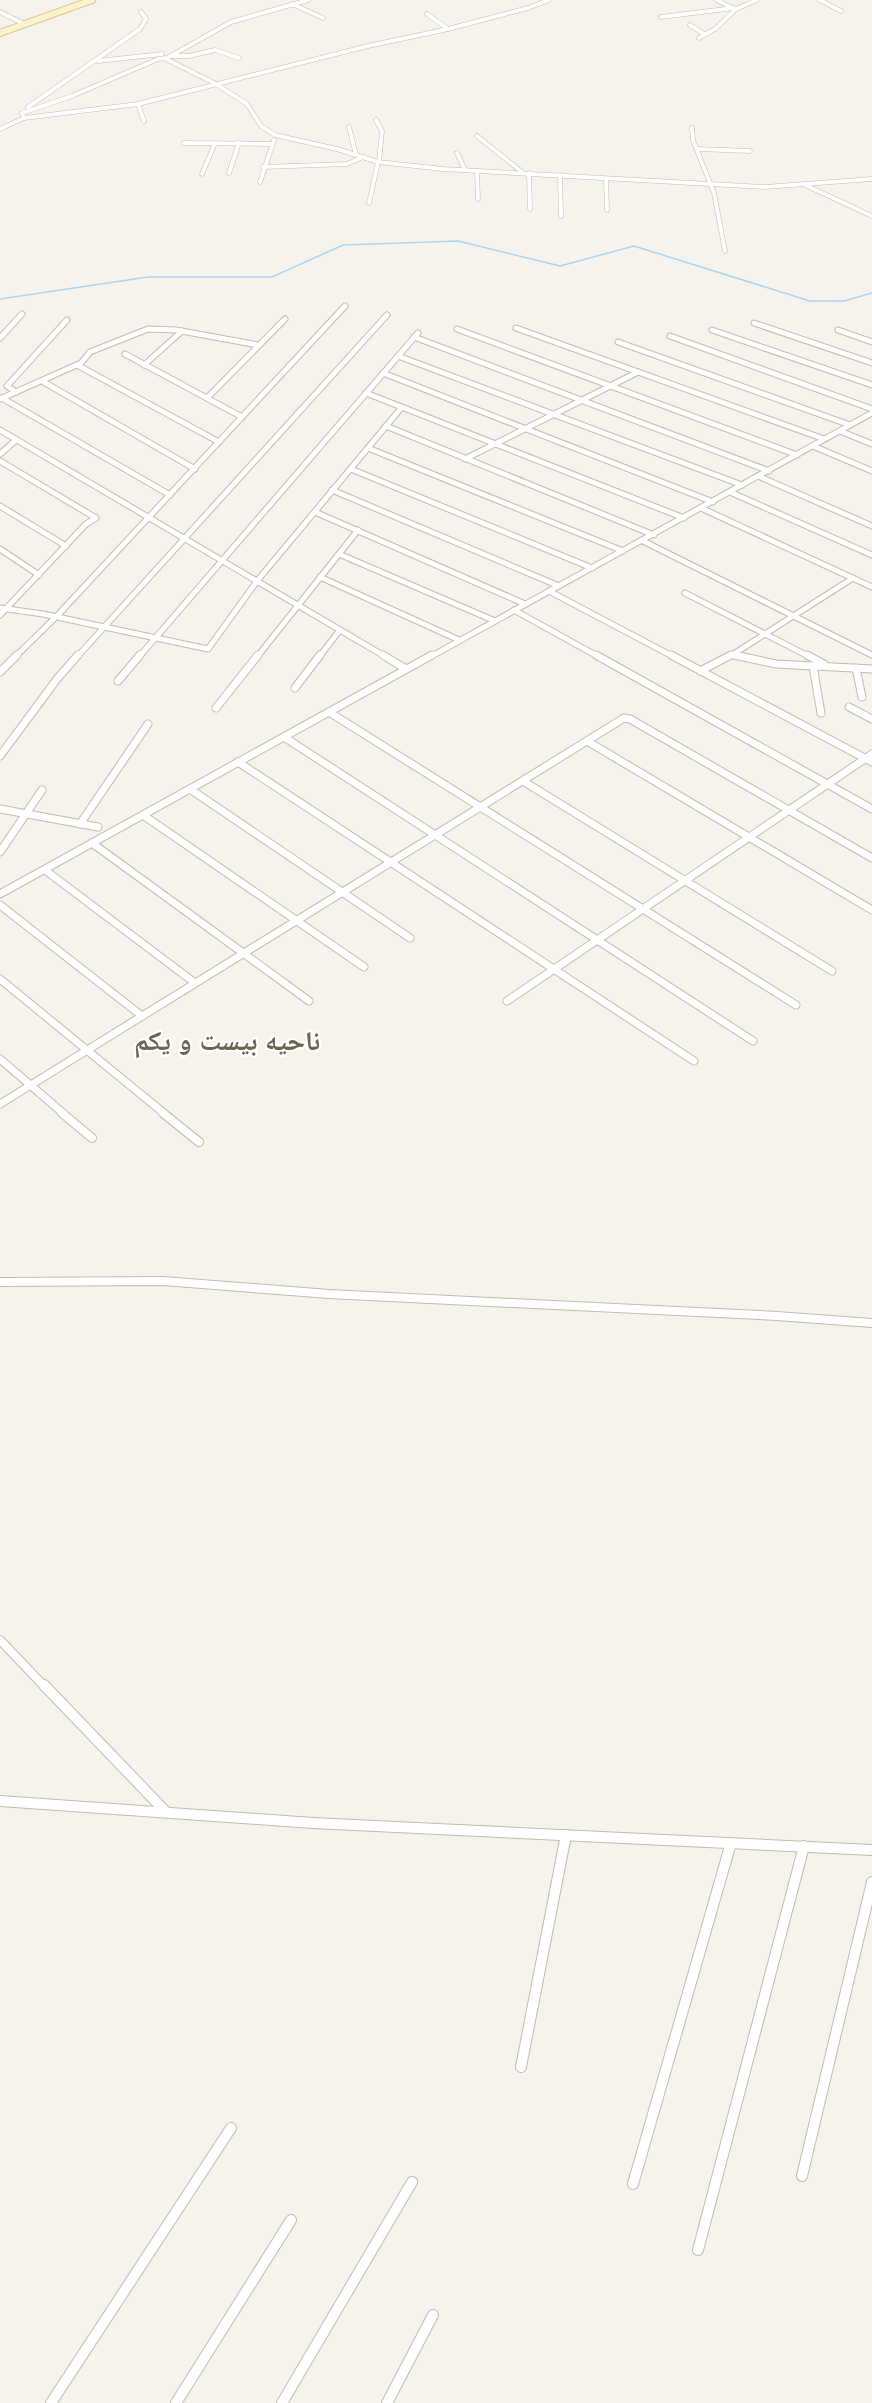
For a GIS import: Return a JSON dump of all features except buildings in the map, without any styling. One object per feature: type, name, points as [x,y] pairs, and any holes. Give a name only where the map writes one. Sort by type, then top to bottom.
[{"type":"main road","points":[[0,33],[92,0]]},
{"type":"street","points":[[168,57],[196,39],[231,22],[308,0]]},
{"type":"street","points":[[23,116],[138,104],[370,45],[448,29],[528,8],[549,0]]},
{"type":"street","points":[[717,0],[735,9]]},
{"type":"street","points":[[660,18],[735,9],[757,0]]},
{"type":"street","points":[[820,0],[841,12]]},
{"type":"street","points":[[292,4],[323,18]]},
{"type":"street","points":[[699,38],[727,20],[735,9]]},
{"type":"street","points":[[0,12],[24,24]]},
{"type":"street","points":[[23,116],[140,29],[146,19],[141,12]]},
{"type":"street","points":[[427,14],[448,29]]},
{"type":"street","points":[[690,25],[704,34]]},
{"type":"street","points":[[368,39],[370,45]]},
{"type":"street","points":[[370,45],[366,49],[373,54]]},
{"type":"street","points":[[0,129],[23,116],[158,59],[189,56],[215,50],[239,58]]},
{"type":"street","points":[[96,61],[162,54]]},
{"type":"street","points":[[168,57],[247,104],[261,126],[275,135],[379,162],[465,171],[522,172],[606,179],[765,187],[872,179]]},
{"type":"street","points":[[138,104],[144,121]]},
{"type":"street","points":[[369,203],[379,162],[382,132],[376,120]]},
{"type":"street","points":[[349,127],[356,155]]},
{"type":"street","points":[[692,128],[691,137],[713,183],[720,209],[725,251]]},
{"type":"street","points":[[260,182],[275,135]]},
{"type":"street","points":[[477,136],[522,172]]},
{"type":"street","points":[[184,143],[272,144]]},
{"type":"street","points":[[202,174],[215,143]]},
{"type":"street","points":[[229,173],[239,143]]},
{"type":"street","points":[[697,149],[750,151]]},
{"type":"street","points":[[457,153],[465,171]]},
{"type":"street","points":[[263,167],[347,164],[363,157]]},
{"type":"street","points":[[477,171],[478,199]]},
{"type":"street","points":[[530,173],[530,209]]},
{"type":"street","points":[[560,175],[561,216]]},
{"type":"street","points":[[606,179],[607,210]]},
{"type":"street","points":[[804,184],[872,216]]},
{"type":"street","points":[[0,672],[56,617],[345,306]]},
{"type":"street","points":[[0,338],[22,314]]},
{"type":"street","points":[[0,756],[57,679],[387,315]]},
{"type":"street","points":[[207,398],[285,319]]},
{"type":"street","points":[[16,392],[7,386],[67,320]]},
{"type":"street","points":[[753,323],[872,363]]},
{"type":"street","points":[[516,328],[824,440]]},
{"type":"street","points":[[457,329],[797,455]]},
{"type":"street","points":[[712,330],[872,385]]},
{"type":"street","points":[[838,330],[872,342]]},
{"type":"street","points":[[1,399],[77,365],[90,352],[141,331],[182,331],[258,345]]},
{"type":"street","points":[[144,365],[182,331]]},
{"type":"street","points":[[118,681],[416,335],[769,471]]},
{"type":"street","points":[[0,894],[406,669],[654,535],[872,411],[670,336]]},
{"type":"street","points":[[618,342],[850,425]]},
{"type":"street","points":[[125,354],[242,417]]},
{"type":"street","points":[[398,356],[742,485]]},
{"type":"street","points":[[77,365],[219,442]]},
{"type":"street","points":[[465,459],[638,372]]},
{"type":"street","points":[[383,373],[712,502]]},
{"type":"street","points":[[42,381],[195,469]]},
{"type":"street","points":[[366,393],[684,518]]},
{"type":"street","points":[[1,399],[170,495]]},
{"type":"street","points":[[3,608],[208,649],[257,581],[402,407]]},
{"type":"street","points":[[865,417],[872,420]]},
{"type":"street","points":[[386,426],[654,535]]},
{"type":"street","points":[[0,430],[406,669]]},
{"type":"street","points":[[840,431],[872,444]]},
{"type":"street","points":[[0,454],[16,440]]},
{"type":"street","points":[[813,446],[872,471]]},
{"type":"street","points":[[368,448],[623,552]]},
{"type":"street","points":[[0,461],[96,518],[86,525],[39,575],[3,608],[0,615]]},
{"type":"street","points":[[351,469],[592,568]]},
{"type":"street","points":[[758,476],[872,526]]},
{"type":"street","points":[[333,490],[560,586]]},
{"type":"street","points":[[730,492],[872,555]]},
{"type":"street","points":[[0,506],[66,546]]},
{"type":"street","points":[[701,508],[872,587]]},
{"type":"street","points":[[315,512],[525,604]]},
{"type":"street","points":[[216,708],[358,530]]},
{"type":"street","points":[[643,541],[872,655]]},
{"type":"street","points":[[0,549],[39,575]]},
{"type":"street","points":[[339,554],[495,621]]},
{"type":"street","points":[[320,577],[459,640]]},
{"type":"street","points":[[700,671],[732,654],[853,578]]},
{"type":"street","points":[[549,591],[870,758]]},
{"type":"street","points":[[685,593],[828,666]]},
{"type":"street","points":[[514,610],[872,809]]},
{"type":"street","points":[[295,688],[340,630]]},
{"type":"street","points":[[732,654],[776,664],[872,669]]},
{"type":"street","points":[[813,666],[821,713]]},
{"type":"street","points":[[856,668],[862,697]]},
{"type":"street","points":[[849,707],[872,719]]},
{"type":"street","points":[[329,712],[796,1005]]},
{"type":"street","points":[[0,1104],[624,718],[630,719],[872,858]]},
{"type":"street","points":[[80,824],[148,724]]},
{"type":"street","points":[[284,736],[753,1041]]},
{"type":"street","points":[[587,741],[872,910]]},
{"type":"street","points":[[507,1001],[827,784],[870,758]]},
{"type":"street","points":[[238,762],[694,1061]]},
{"type":"street","points":[[523,781],[832,971]]},
{"type":"street","points":[[190,789],[410,938]]},
{"type":"street","points":[[0,852],[42,790]]},
{"type":"street","points":[[0,809],[98,827]]},
{"type":"street","points":[[143,815],[364,967]]},
{"type":"street","points":[[92,843],[309,1001]]},
{"type":"street","points":[[45,870],[195,983]]},
{"type":"street","points":[[0,905],[142,1016]]},
{"type":"street","points":[[0,979],[199,1142]]},
{"type":"street","points":[[0,1059],[92,1138]]},
{"type":"street","points":[[0,1282],[163,1281],[329,1294],[777,1316],[872,1323]]},
{"type":"street","points":[[0,1640],[165,1811]]},
{"type":"street","points":[[0,1801],[313,1823],[872,1850]]},
{"type":"street","points":[[521,2067],[566,1835]]},
{"type":"street","points":[[633,2184],[731,1843]]},
{"type":"street","points":[[698,2250],[804,1846]]},
{"type":"street","points":[[802,2176],[872,1882]]},
{"type":"street","points":[[51,2403],[231,2128]]},
{"type":"street","points":[[282,2403],[412,2182]]},
{"type":"street","points":[[176,2403],[291,2220]]},
{"type":"street","points":[[387,2403],[433,2315]]},
{"type":"waterway","points":[[0,299],[148,277],[272,277],[343,245],[458,241],[560,266],[634,246],[810,301],[844,301],[872,293]]},
{"type":"district","name":"ناحیه بیست و یکم","points":[[227,1040]]}]
